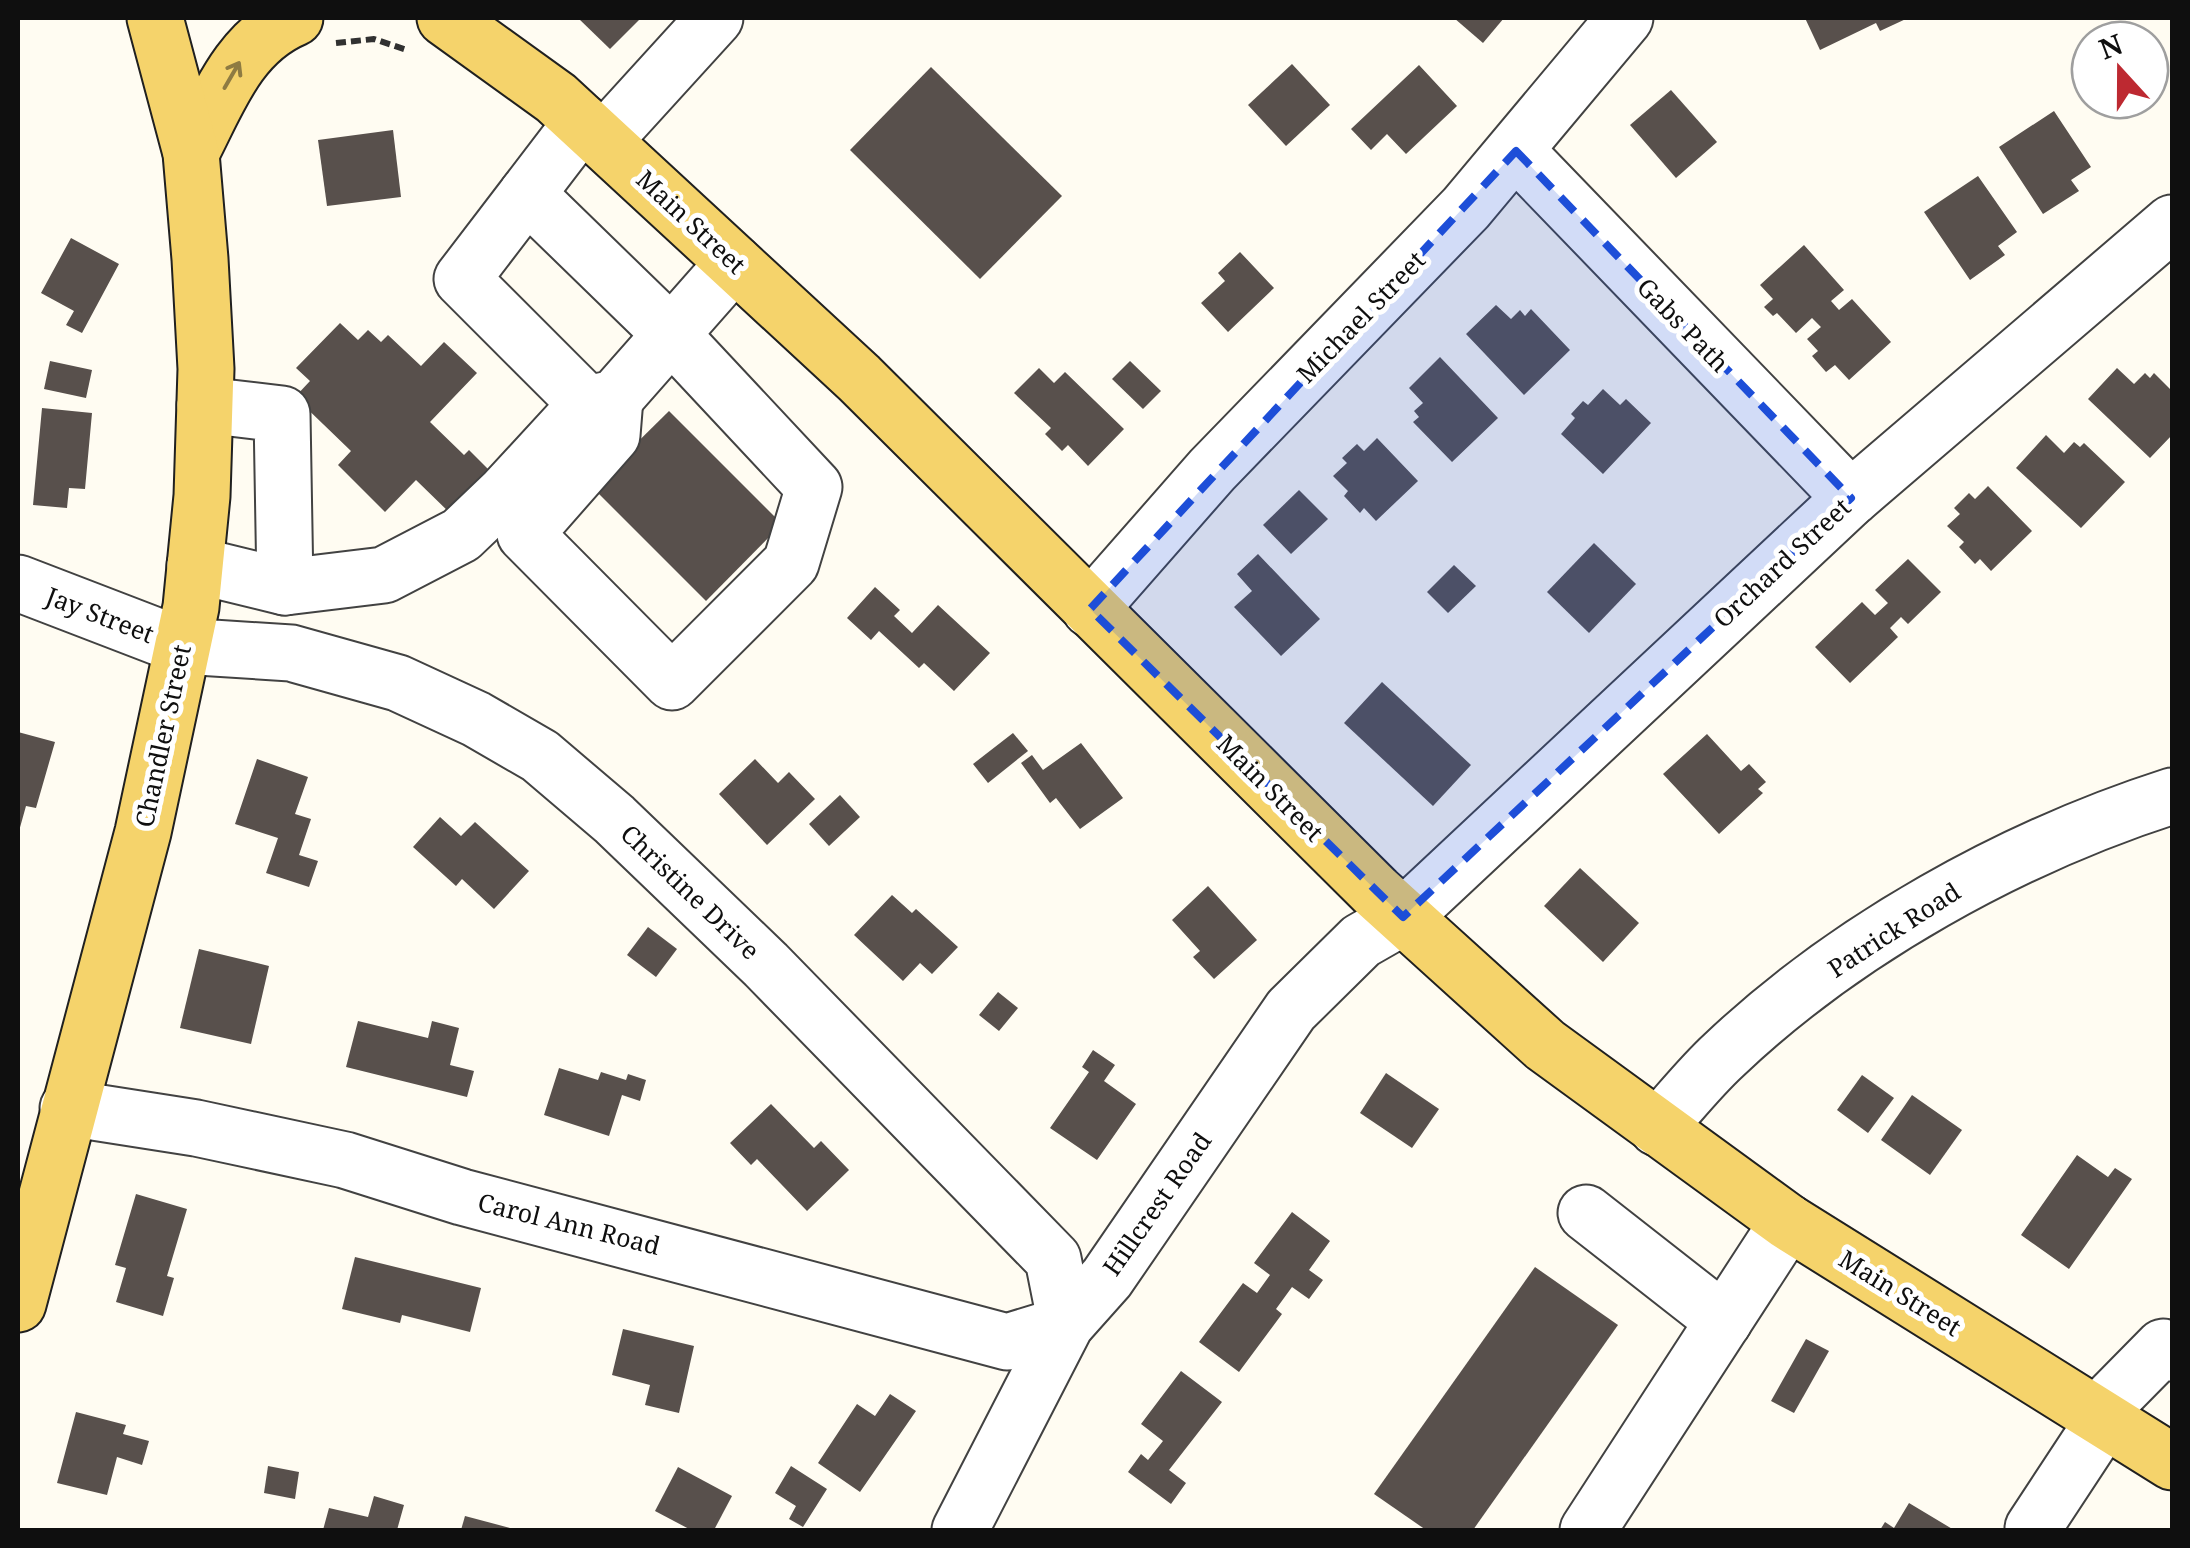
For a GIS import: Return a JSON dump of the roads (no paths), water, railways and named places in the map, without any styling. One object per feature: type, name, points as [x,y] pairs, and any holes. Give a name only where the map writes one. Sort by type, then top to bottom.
[{"type":"main road","name":"Chandler Street","points":[[18,1304],[144,832],[191,607],[202,496],[206,369],[192,153],[155,18]]},
{"type":"main road","points":[[192,153],[236,66],[257,40],[309,31]]},
{"type":"main road","name":"Main Street","points":[[427,34],[556,98],[859,378],[1404,917],[1545,1045],[1788,1222],[2172,1462]]},
{"type":"street","points":[[527,194],[670,333],[814,488],[791,564],[672,682],[525,534],[612,436],[601,401],[462,279],[527,194],[715,18]]},
{"type":"street","name":"Michael Street","points":[[1090,609],[1212,470],[1370,309],[1516,151],[1625,18]]},
{"type":"street","name":"Gabs Path","points":[[1516,151],[1851,498]]},
{"type":"street","name":"Orchard Street","points":[[1404,917],[1851,498],[2172,224]]},
{"type":"street","points":[[195,565],[285,587],[384,575],[460,535],[670,333],[734,263]]},
{"type":"street","points":[[205,405],[282,414],[285,587]]},
{"type":"street","name":"Jay Street","points":[[18,583],[182,646]]},
{"type":"street","name":"Christine Drive","points":[[182,646],[291,653],[398,683],[476,719],[540,756],[614,819],[766,965],[1054,1259],[1066,1324]]},
{"type":"street","name":"Patrick Road","points":[[1657,1128],[1724,1055],[1861,948],[1956,888],[2034,847],[2172,796]]},
{"type":"street","name":"Hillcrest Road","points":[[960,1530],[1066,1324],[1107,1278],[1291,1010],[1360,941],[1404,917]]},
{"type":"street","name":"Carol Ann Road","points":[[68,1108],[196,1128],[344,1160],[462,1197],[1007,1342],[1066,1324]]},
{"type":"street","points":[[1586,1214],[1724,1321]]},
{"type":"street","points":[[1588,1530],[1788,1222]]},
{"type":"street","points":[[2032,1530],[2100,1418],[2163,1347],[2172,1354]]}]
